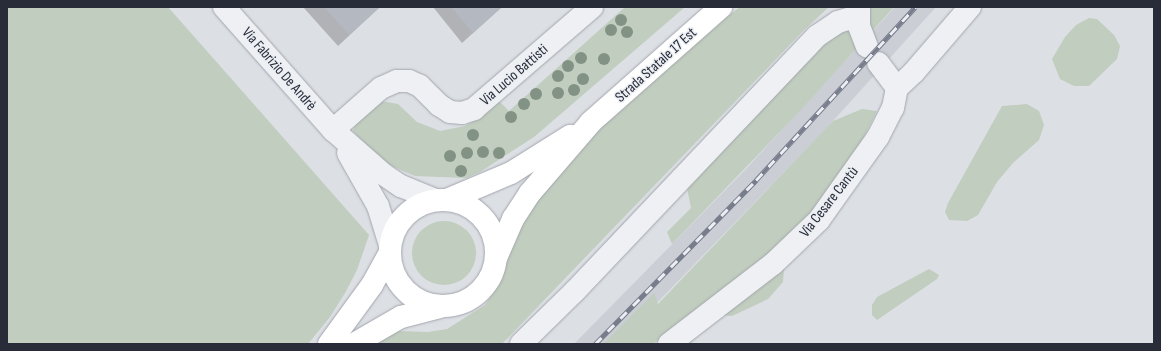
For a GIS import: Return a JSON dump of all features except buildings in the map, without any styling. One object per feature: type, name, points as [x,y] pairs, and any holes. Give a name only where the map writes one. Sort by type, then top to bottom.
[{"type":"main road","name":"Strada Statale 17 Est","points":[[496,258],[513,219],[530,193],[591,122],[721,7]]},
{"type":"main road","name":"Strada Statale 17 Est","points":[[441,200],[511,173],[591,122]]},
{"type":"main road","points":[[329,344],[372,285],[390,249],[393,234],[405,216],[414,208],[441,200],[471,208],[484,219],[495,241],[496,258],[489,280],[478,293],[457,305],[441,307],[401,318],[354,344]]},
{"type":"main road","points":[[390,249],[392,270],[401,287],[423,303],[441,307]]},
{"type":"street","name":"Via Fabrizio De Andrè","points":[[224,7],[333,130],[383,174],[401,186],[441,200]]},
{"type":"street","name":"Via Lucio Battisti","points":[[333,130],[381,88],[397,81],[409,81],[420,86],[439,105],[450,112],[462,113],[474,109],[592,7]]},
{"type":"street","points":[[521,344],[570,296],[817,36],[858,11],[859,26],[872,55],[897,88],[914,72],[970,7]]},
{"type":"street","name":"Via Cesare Cantù","points":[[669,344],[773,264],[806,235],[878,137],[893,108],[897,88]]},
{"type":"street","name":"Via Fabrizio De Andrè","points":[[333,130],[353,161],[378,206],[390,249]]},
{"type":"shaded area","points":[[895,7],[936,7],[823,132],[617,344],[574,344],[745,170]]},
{"type":"green space","points":[[7,7],[168,7],[369,235],[357,270],[345,293],[330,317],[308,344],[7,344]]},
{"type":"green space","points":[[625,7],[685,7],[534,137],[480,172],[466,178],[415,176],[380,161],[353,131],[355,125],[381,101],[398,104],[417,122],[440,131],[465,126],[483,116],[499,101],[509,111]]},
{"type":"green space","points":[[740,7],[829,7],[803,31],[502,344],[374,344],[396,331],[428,332],[447,329],[485,305],[502,279],[513,228],[569,157],[698,39]]},
{"type":"green space","points":[[858,7],[894,7],[800,111],[672,244],[667,232],[691,208],[687,188]]},
{"type":"green space","points":[[1089,18],[1097,19],[1114,35],[1120,46],[1117,59],[1089,86],[1074,86],[1060,79],[1052,59],[1065,37],[1076,25]]},
{"type":"green space","points":[[1027,104],[1039,111],[1044,125],[1039,140],[1013,163],[997,182],[978,215],[967,221],[949,220],[945,212],[948,203],[1002,106]]},
{"type":"green space","points":[[862,109],[877,111],[861,143],[809,218],[786,244],[653,344],[603,344],[654,293],[658,304],[833,121]]},
{"type":"green space","points":[[438,221],[450,221],[467,230],[474,241],[476,253],[474,265],[467,276],[450,285],[438,285],[426,280],[417,271],[412,259],[412,247],[417,235],[426,226]]},
{"type":"green space","points":[[782,263],[784,268],[783,282],[768,299],[732,316],[718,315]]},
{"type":"green space","points":[[929,269],[939,275],[937,279],[877,320],[872,315],[872,305],[877,297]]},
{"type":"railway","points":[[595,344],[756,180],[915,7]]}]
